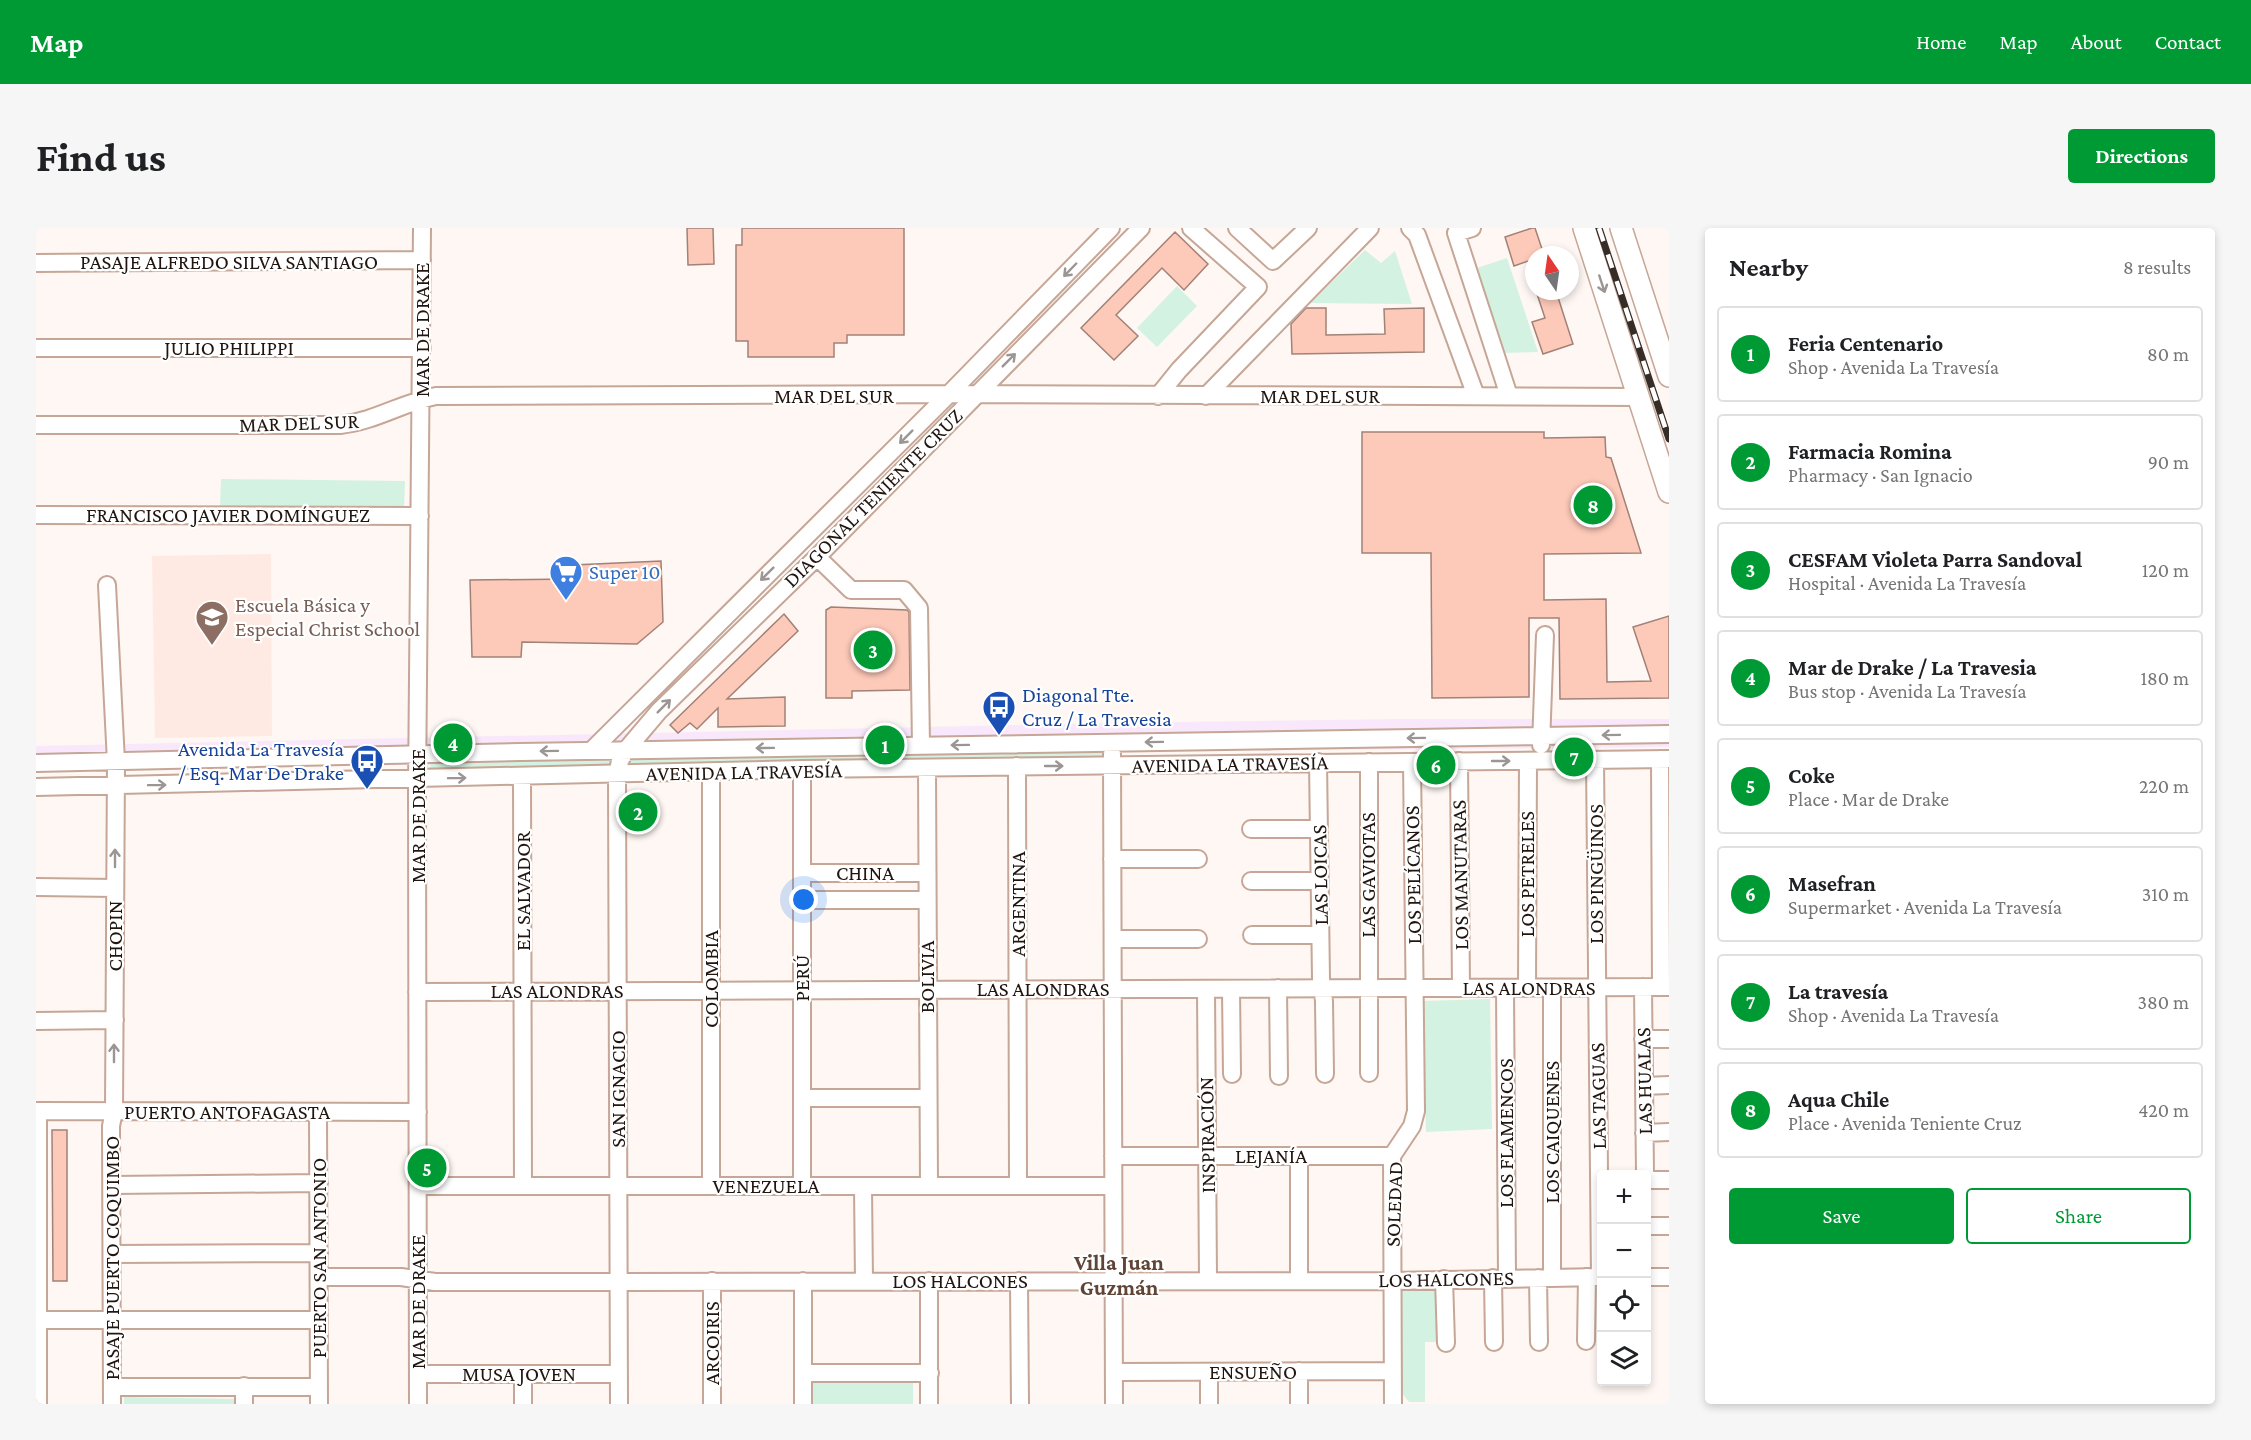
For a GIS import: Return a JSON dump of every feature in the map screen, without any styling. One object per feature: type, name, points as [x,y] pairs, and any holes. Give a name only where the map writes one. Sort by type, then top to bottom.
[{"type":"main road","points":[[1584,228],[1669,492]]},
{"type":"main road","points":[[1621,228],[1669,376]]},
{"type":"street","name":"MAR DE DRAKE","points":[[418,1404],[417,779],[422,228]]},
{"type":"street","name":"DIAGONAL TENIENTE CRUZ","points":[[591,751],[947,396],[1111,228]]},
{"type":"street","name":"DIAGONAL TENIENTE CRUZ","points":[[617,775],[620,761],[626,750],[658,711],[817,557],[1141,228]]},
{"type":"street","points":[[1158,396],[1179,370],[1258,287],[1191,228]]},
{"type":"street","points":[[1237,228],[1273,261],[1308,228]]},
{"type":"street","points":[[1206,396],[1370,228]]},
{"type":"street","points":[[1410,228],[1417,235],[1476,396]]},
{"type":"street","points":[[1472,228],[1456,233],[1509,396]]},
{"type":"street","name":"PASAJE ALFREDO SILVA SANTIAGO","points":[[36,263],[422,260]]},
{"type":"street","name":"JULIO PHILIPPI","points":[[36,348],[422,348]]},
{"type":"street","name":"MAR DEL SUR","points":[[36,425],[340,425],[372,419],[422,399],[436,396],[947,396],[975,394],[1638,397]]},
{"type":"street","name":"FRANCISCO JAVIER DOMÍNGUEZ","points":[[36,515],[420,516]]},
{"type":"street","points":[[817,557],[851,590],[904,590],[919,608],[921,746]]},
{"type":"street","name":"CHOPIN","points":[[107,585],[116,762],[114,1112]]},
{"type":"street","name":"LOS PETRELES","points":[[1527,988],[1534,761],[1542,736],[1545,635]]},
{"type":"street","name":"AVENIDA LA TRAVESÍA","points":[[36,763],[626,750],[1669,734]]},
{"type":"street","points":[[1112,742],[1114,1404]]},
{"type":"street","points":[[1665,759],[1665,987]]},
{"type":"street","name":"AVENIDA LA TRAVESÍA","points":[[36,787],[1017,766],[1665,759]]},
{"type":"street","name":"LOS PINGÜINOS","points":[[1595,760],[1597,987]]},
{"type":"street","name":"LOS MANUTARAS","points":[[1459,761],[1461,988]]},
{"type":"street","name":"LAS LOICAS","points":[[1318,762],[1321,988],[1324,1001],[1325,1074]]},
{"type":"street","name":"LAS GAVIOTAS","points":[[1369,762],[1369,1073]]},
{"type":"street","name":"LOS PELÍCANOS","points":[[1412,762],[1414,988]]},
{"type":"street","name":"ARGENTINA","points":[[1017,766],[1018,1186]]},
{"type":"street","name":"BOLIVIA","points":[[927,768],[928,1186]]},
{"type":"street","name":"PERÚ","points":[[802,770],[802,1186]]},
{"type":"street","name":"COLOMBIA","points":[[711,772],[711,1186]]},
{"type":"street","name":"SAN IGNACIO","points":[[617,775],[619,1404]]},
{"type":"street","name":"EL SALVADOR","points":[[522,777],[523,1186]]},
{"type":"street","points":[[1251,829],[1319,829]]},
{"type":"street","points":[[1113,859],[1198,859]]},
{"type":"street","name":"CHINA","points":[[802,873],[927,873]]},
{"type":"street","points":[[1251,881],[1320,881]]},
{"type":"street","points":[[36,887],[115,888]]},
{"type":"street","points":[[802,900],[927,900]]},
{"type":"street","points":[[1252,935],[1320,935]]},
{"type":"street","points":[[1113,939],[1198,939]]},
{"type":"street","name":"LOS CAIQUENES","points":[[1539,1342],[1545,1277],[1552,987]]},
{"type":"street","name":"LAS TAGUAS","points":[[1586,1341],[1596,1277],[1597,987]]},
{"type":"street","name":"LAS HUALAS","points":[[1643,987],[1645,1170]]},
{"type":"street","name":"LAS ALONDRAS","points":[[417,992],[1665,987]]},
{"type":"street","points":[[1278,988],[1279,1076]]},
{"type":"street","name":"SOLEDAD","points":[[1393,1404],[1392,1156],[1415,1119],[1414,988]]},
{"type":"street","name":"LOS FLAMENCOS","points":[[1494,1342],[1500,1278],[1505,988]]},
{"type":"street","name":"INSPIRACIÓN","points":[[1206,989],[1208,1281]]},
{"type":"street","points":[[1231,989],[1232,1074]]},
{"type":"street","points":[[36,1021],[115,1020]]},
{"type":"street","points":[[1643,1040],[1669,1039]]},
{"type":"street","points":[[1644,1086],[1669,1085]]},
{"type":"street","points":[[802,1098],[928,1098]]},
{"type":"street","points":[[37,1111],[38,1404]]},
{"type":"street","name":"PUERTO ANTOFAGASTA","points":[[37,1111],[418,1112]]},
{"type":"street","name":"PASAJE PUERTO COQUIMBO","points":[[112,1396],[111,1126],[114,1112]]},
{"type":"street","name":"PUERTO SAN ANTONIO","points":[[318,1112],[319,1396]]},
{"type":"street","points":[[1644,1132],[1669,1132]]},
{"type":"street","name":"LEJANÍA","points":[[1113,1156],[1392,1156]]},
{"type":"street","points":[[1299,1156],[1299,1281]]},
{"type":"street","points":[[1651,1180],[1669,1180]]},
{"type":"street","points":[[112,1185],[319,1183]]},
{"type":"street","name":"VENEZUELA","points":[[418,1186],[1113,1186]]},
{"type":"street","points":[[863,1186],[864,1281]]},
{"type":"street","points":[[1651,1226],[1669,1226]]},
{"type":"street","points":[[112,1254],[319,1253]]},
{"type":"street","points":[[1651,1277],[1669,1276]]},
{"type":"street","name":"LOS HALCONES","points":[[319,1277],[401,1277],[435,1282],[619,1282],[1392,1281],[1596,1277]]},
{"type":"street","points":[[1444,1279],[1446,1343]]},
{"type":"street","name":"ARCOIRIS","points":[[712,1281],[712,1404]]},
{"type":"street","points":[[803,1281],[803,1404]]},
{"type":"street","points":[[930,1281],[930,1404]]},
{"type":"street","points":[[1019,1281],[1020,1404]]},
{"type":"street","points":[[38,1320],[319,1320]]},
{"type":"street","points":[[1299,1371],[1299,1404]]},
{"type":"street","name":"ENSUEÑO","points":[[1114,1372],[1392,1371]]},
{"type":"street","points":[[1209,1372],[1209,1404]]},
{"type":"street","points":[[803,1373],[930,1373]]},
{"type":"street","name":"MUSA JOVEN","points":[[418,1374],[619,1374]]},
{"type":"street","points":[[523,1374],[523,1404]]},
{"type":"street","points":[[244,1386],[244,1404]]},
{"type":"street","points":[[112,1396],[244,1386],[319,1396]]},
{"type":"shaded area","name":"Escuela Básica y Especial Christ School","points":[[271,554],[272,736],[155,738],[152,556]]},
{"type":"shaded area","points":[[1402,719],[1669,719],[1669,747],[1174,751],[833,759],[36,770],[36,746]]},
{"type":"green space","points":[[1365,250],[1381,263],[1395,251],[1412,304],[1310,303]]},
{"type":"green space","points":[[1507,258],[1538,352],[1505,353],[1477,268]]},
{"type":"green space","points":[[1177,286],[1197,306],[1157,347],[1137,328]]},
{"type":"green space","points":[[221,479],[405,481],[404,510],[220,508]]},
{"type":"green space","points":[[1104,751],[1104,757],[1099,758],[632,768],[631,758]]},
{"type":"green space","points":[[611,759],[611,767],[430,769],[431,760]]},
{"type":"green space","points":[[1490,999],[1492,1129],[1426,1132],[1422,1001]]},
{"type":"green space","points":[[1401,1289],[1436,1289],[1436,1342],[1425,1342],[1425,1402],[1409,1402],[1401,1392]]},
{"type":"green space","points":[[813,1377],[913,1380],[913,1404],[813,1404]]},
{"type":"green space","points":[[124,1397],[236,1399],[236,1404],[124,1404]]},
{"type":"building","points":[[687,228],[713,228],[714,264],[688,265]]},
{"type":"building","points":[[742,228],[904,228],[904,335],[847,335],[847,343],[834,343],[834,357],[748,357],[748,341],[736,341],[736,245],[742,245]]},
{"type":"building","points":[[1535,228],[1541,246],[1525,246],[1525,262],[1514,266],[1505,237]]},
{"type":"building","points":[[1175,232],[1208,264],[1184,290],[1162,268],[1116,315],[1138,336],[1114,360],[1081,328]]},
{"type":"building","points":[[1539,300],[1559,300],[1573,344],[1543,354],[1532,322],[1545,318]]},
{"type":"building","points":[[1306,308],[1326,308],[1326,335],[1385,334],[1384,309],[1424,308],[1424,352],[1292,354],[1291,324]]},
{"type":"building","points":[[1362,432],[1544,432],[1544,438],[1605,437],[1606,457],[1611,458],[1641,553],[1544,554],[1544,600],[1606,599],[1607,682],[1651,681],[1633,627],[1669,616],[1669,698],[1560,699],[1559,618],[1529,618],[1529,697],[1432,698],[1431,553],[1362,553]]},
{"type":"building","name":"Super 10","points":[[661,561],[663,622],[637,644],[522,642],[521,657],[472,657],[470,580],[573,579],[573,565]]},
{"type":"building","points":[[831,607],[907,610],[909,612],[910,690],[852,691],[852,698],[826,698],[826,610]]},
{"type":"building","points":[[784,614],[798,631],[727,699],[785,697],[785,726],[718,727],[718,708],[697,729],[690,723],[678,733],[670,725]]},
{"type":"building","points":[[632,795],[644,795],[644,830],[632,830]]},
{"type":"building","points":[[52,1130],[67,1130],[67,1281],[53,1281]]},
{"type":"railway","points":[[1599,228],[1669,439]]},
{"type":"place","name":"Aqua Chile","points":[[1593,505]]},
{"type":"place","name":"Super 10","points":[[566,601]]},
{"type":"place","name":"Escuela Básica y Especial Christ School","points":[[212,646]]},
{"type":"place","name":"CESFAM Violeta Parra Sandoval","points":[[873,650]]},
{"type":"place","name":"Diagonal Tte. Cruz / La Travesia","points":[[999,736]]},
{"type":"place","name":"Mar de Drake / La Travesia","points":[[453,743]]},
{"type":"place","name":"Feria Centenario","points":[[885,745]]},
{"type":"place","name":"La travesía","points":[[1574,757]]},
{"type":"place","name":"Masefran","points":[[1436,765]]},
{"type":"place","name":"Avenida La Travesía / Esq. Mar De Drake","points":[[367,790]]},
{"type":"place","name":"Farmacia Romina","points":[[638,812]]},
{"type":"place","name":"Coke","points":[[427,1168]]},
{"type":"district","name":"Villa Juan Guzmán","points":[[1119,1274]]}]
